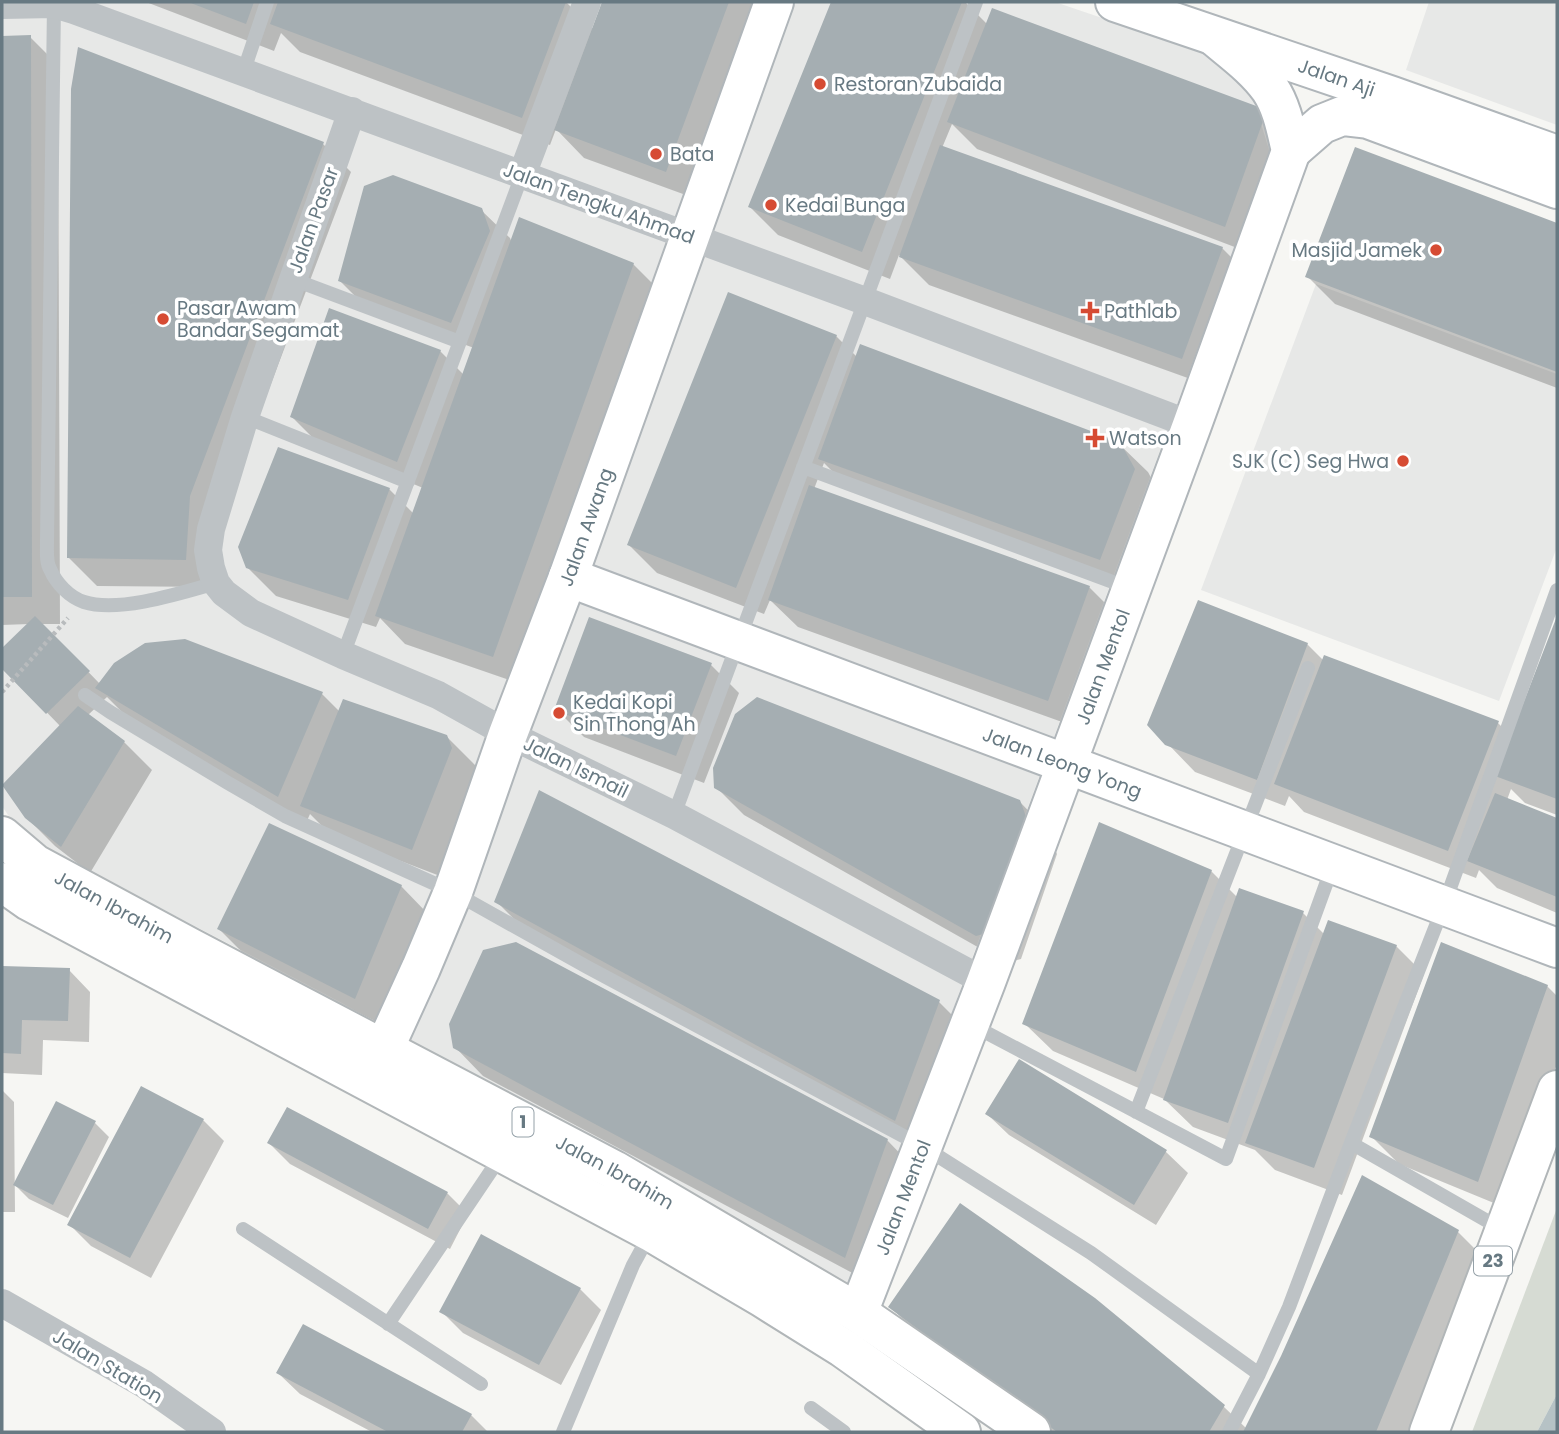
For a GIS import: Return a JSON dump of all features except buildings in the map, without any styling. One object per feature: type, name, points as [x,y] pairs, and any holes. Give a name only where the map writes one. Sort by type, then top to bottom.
[{"type":"main road","name":"Jalan Awang","points":[[384,1049],[453,891],[774,2]]},
{"type":"main road","name":"Jalan Aji","points":[[1115,2],[1557,155]]},
{"type":"main road","points":[[1214,37],[1250,66],[1270,90],[1282,116],[1291,151]]},
{"type":"main road","name":"Jalan Aji","points":[[1291,151],[1322,124],[1342,116],[1368,119],[1557,189]]},
{"type":"main road","name":"Jalan Mentol","points":[[858,1313],[986,982],[1291,151]]},
{"type":"main road","name":"Jalan Leong Yong","points":[[568,577],[1557,948]]},
{"type":"main road","name":"Jalan Ibrahim","points":[[2,836],[35,864],[614,1170],[858,1313],[1031,1432]]},
{"type":"main road","name":"Jalan Ibrahim","points":[[2,882],[29,901],[651,1231],[843,1348],[961,1432]]},
{"type":"main road","name":"23","points":[[1429,1432],[1557,1090]]},
{"type":"street","points":[[522,175],[587,2]]},
{"type":"street","name":"Jalan Tengku Ahmad","points":[[2,5],[54,4],[74,10],[865,301],[1192,425]]},
{"type":"street","name":"Jalan Pasar","points":[[216,583],[208,550],[211,529],[245,417],[352,111]]},
{"type":"street","name":"Jalan Ismail","points":[[216,583],[224,593],[251,613],[438,695],[508,734],[674,815],[986,982]]},
{"type":"street","name":"Jalan Station","points":[[2,1303],[144,1384],[212,1432]]},
{"type":"lane","points":[[243,73],[267,2]]},
{"type":"lane","points":[[674,815],[976,2]]},
{"type":"lane","points":[[54,4],[48,567],[64,590],[83,601],[108,605],[150,600],[216,583]]},
{"type":"lane","points":[[343,655],[522,175]]},
{"type":"lane","points":[[292,279],[460,342]]},
{"type":"lane","points":[[245,417],[408,482]]},
{"type":"lane","points":[[803,467],[1131,589]]},
{"type":"lane","points":[[1228,1432],[1259,1374],[1289,1307],[1444,905],[1557,590]]},
{"type":"lane","points":[[1136,1112],[1308,668]]},
{"type":"lane","points":[[85,695],[165,746],[285,816],[453,891],[587,967],[922,1146],[1091,1253],[1259,1374]]},
{"type":"lane","points":[[970,1024],[1226,1159],[1334,864]]},
{"type":"lane","points":[[1351,1143],[1505,1230]]},
{"type":"lane","points":[[388,1324],[503,1153]]},
{"type":"lane","points":[[243,1229],[481,1384]]},
{"type":"lane","points":[[563,1432],[633,1265],[651,1231]]},
{"type":"lane","points":[[811,1408],[844,1432]]},
{"type":"path","points":[[2,692],[54,634]]},
{"type":"shaded area","points":[[2,2],[1055,2],[1211,55],[1253,97],[1270,153],[850,1288],[340,1002],[51,851],[10,818],[2,806]]},
{"type":"shaded area","points":[[1429,2],[1557,2],[1557,125],[1406,70]]},
{"type":"shaded area","name":"SJK (C) Seg Hwa","points":[[1316,284],[1557,374],[1557,547],[1499,701],[1201,590]]},
{"type":"shaded area","points":[[1557,1208],[1557,1394],[1537,1432],[1472,1432]]},
{"type":"shaded area","points":[[1557,1394],[1557,1432],[1537,1432]]},
{"type":"place","name":"Restoran Zubaida","points":[[820,84]]},
{"type":"place","name":"Bata","points":[[656,154]]},
{"type":"place","name":"Kedai Bunga","points":[[771,205]]},
{"type":"place","name":"Masjid Jamek","points":[[1436,250]]},
{"type":"place","name":"Pathlab","points":[[1090,311]]},
{"type":"place","name":"Pasar Awam Bandar Segamat","points":[[163,319]]},
{"type":"place","name":"Watson","points":[[1095,438]]},
{"type":"place","name":"SJK (C) Seg Hwa","points":[[1403,461]]},
{"type":"place","name":"Kedai Kopi Sin Thong Ah","points":[[559,713]]}]
